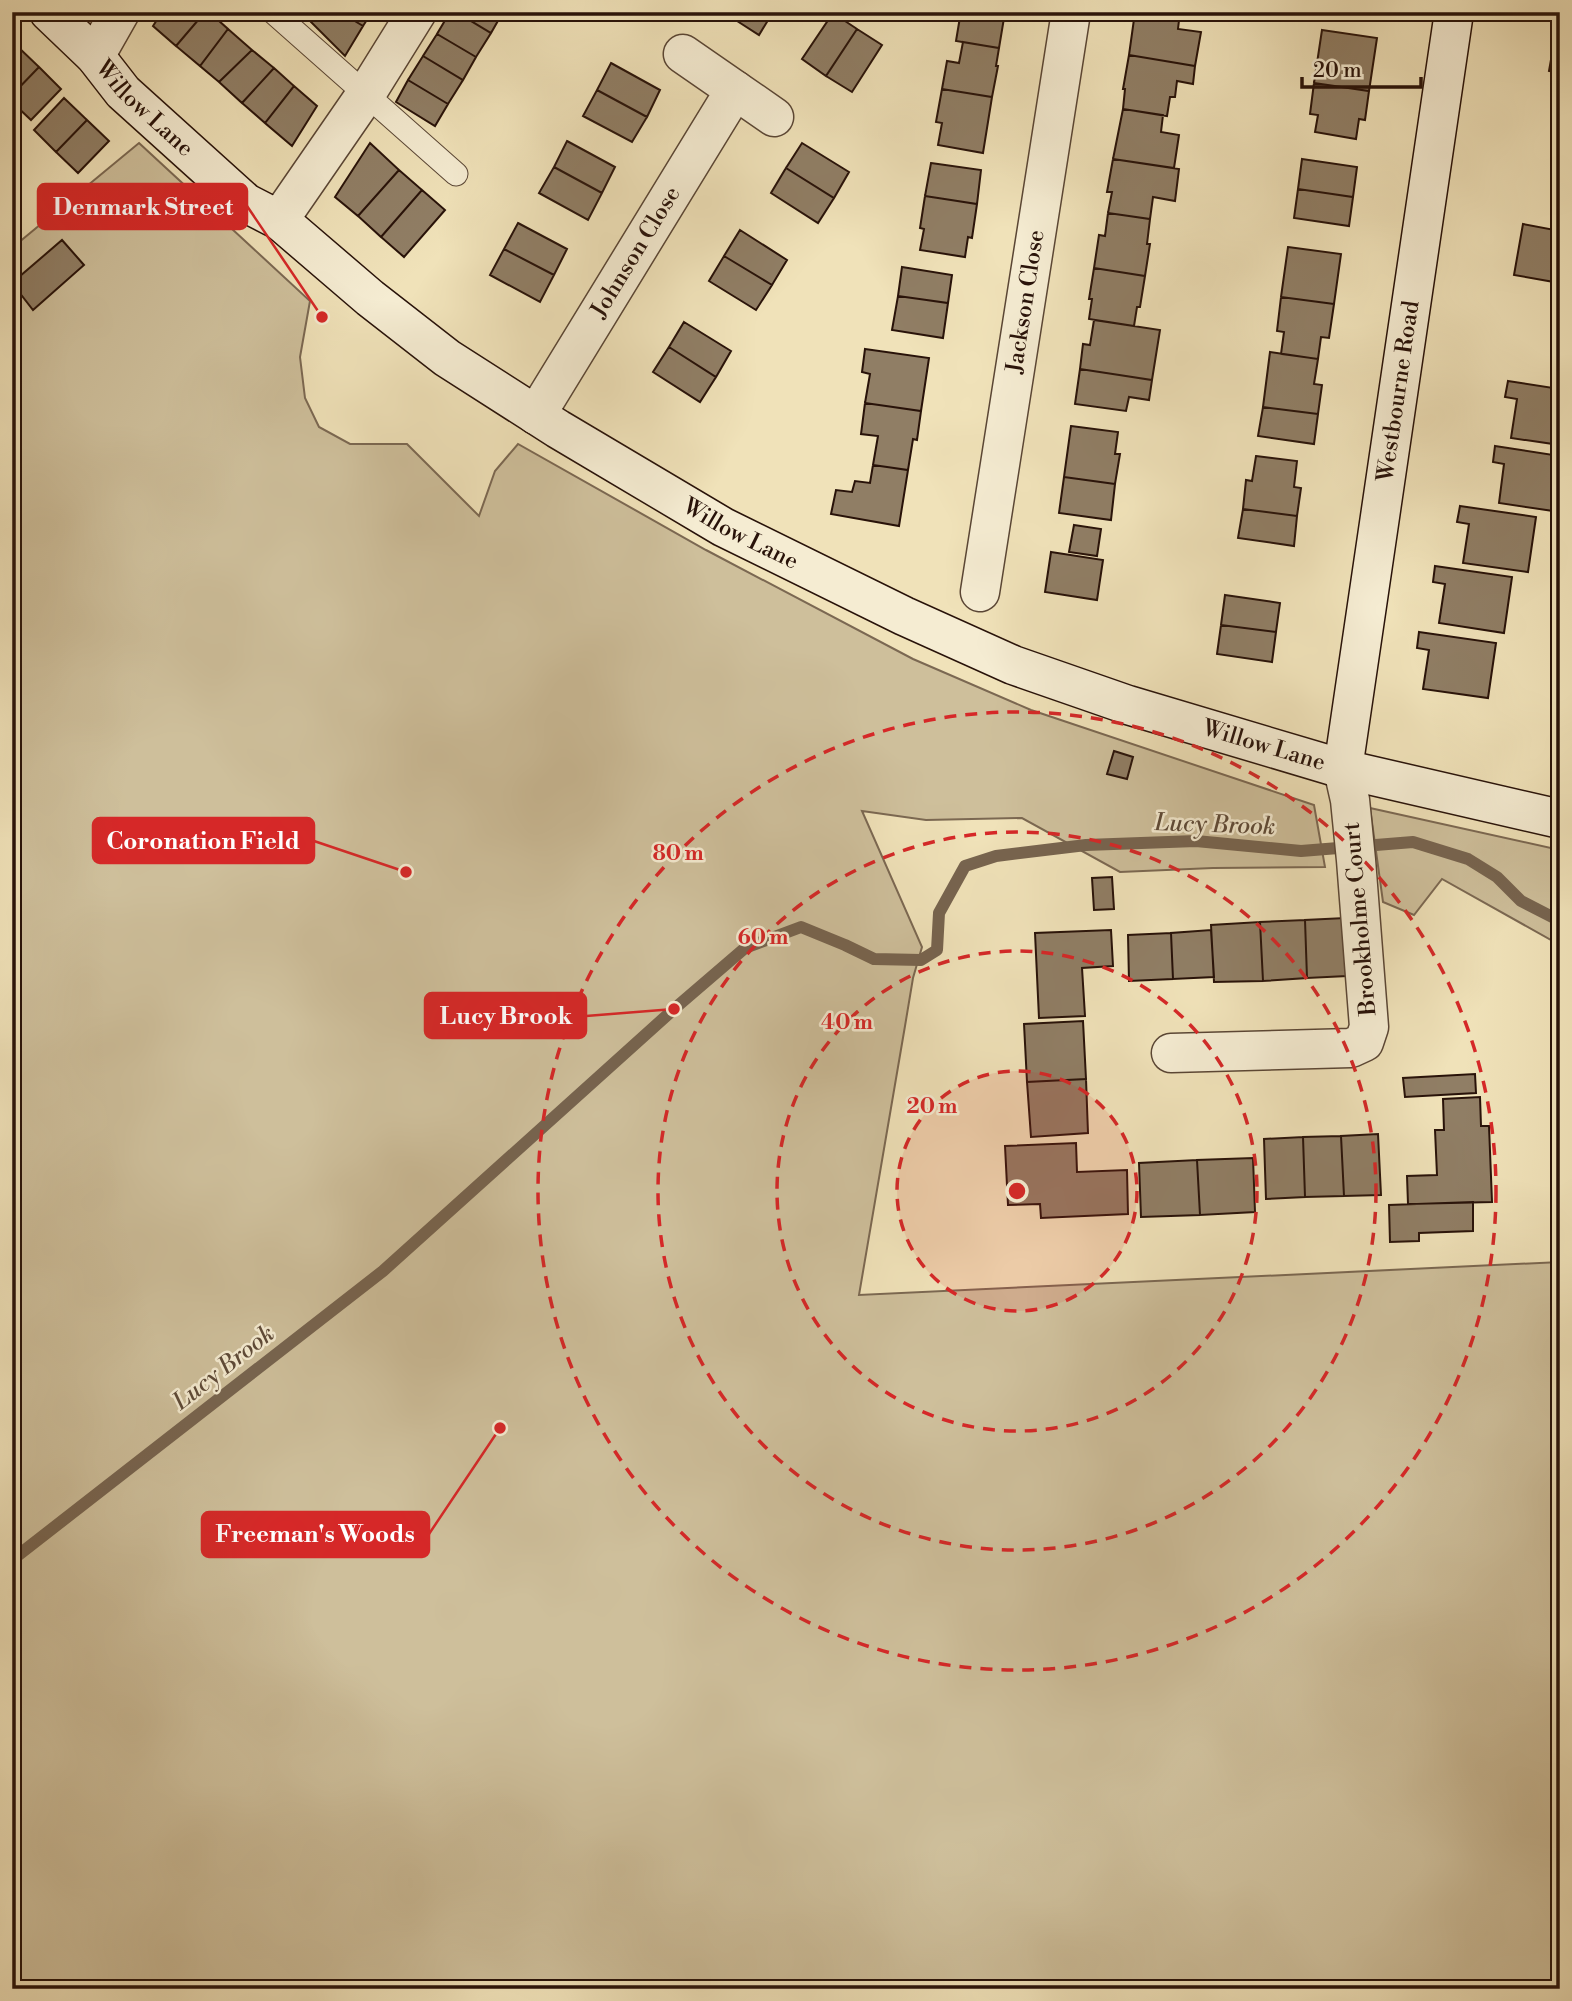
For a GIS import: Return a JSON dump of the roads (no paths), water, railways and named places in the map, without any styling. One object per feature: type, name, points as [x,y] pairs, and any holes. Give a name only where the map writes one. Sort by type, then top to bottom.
[{"type":"street","name":"Willow Lane","points":[[49,12],[95,56],[123,92],[246,203],[279,220],[370,298],[447,358],[536,415],[723,527],[904,616],[1003,661],[1128,705],[1343,769],[1560,819]]},
{"type":"street","points":[[95,56],[120,12]]},
{"type":"street","points":[[279,220],[366,94],[417,12]]},
{"type":"street","name":"Jackson Close","points":[[980,592],[1071,12]]},
{"type":"street","name":"Westbourne Road","points":[[1343,769],[1454,12]]},
{"type":"street","points":[[683,54],[774,117]]},
{"type":"street","name":"Johnson Close","points":[[536,415],[735,90]]},
{"type":"street","name":"Brookholme Court","points":[[1171,1053],[1351,1048],[1364,1042],[1369,1027],[1356,860],[1343,769]]},
{"type":"lane","points":[[273,12],[456,174]]},
{"type":"waterway","name":"Lucy Brook","points":[[12,1560],[383,1271],[745,948],[801,927],[874,959],[921,960],[937,950],[939,913],[965,866],[996,856],[1086,845],[1196,841],[1301,851],[1413,842],[1468,859],[1497,877],[1521,901],[1560,921]]},
{"type":"place","name":"Denmark Street","points":[[322,317]]},
{"type":"place","name":"Coronation Field","points":[[406,872]]},
{"type":"place","name":"Lucy Brook","points":[[674,1009]]},
{"type":"place","name":"Freeman's Woods","points":[[500,1428]]}]
